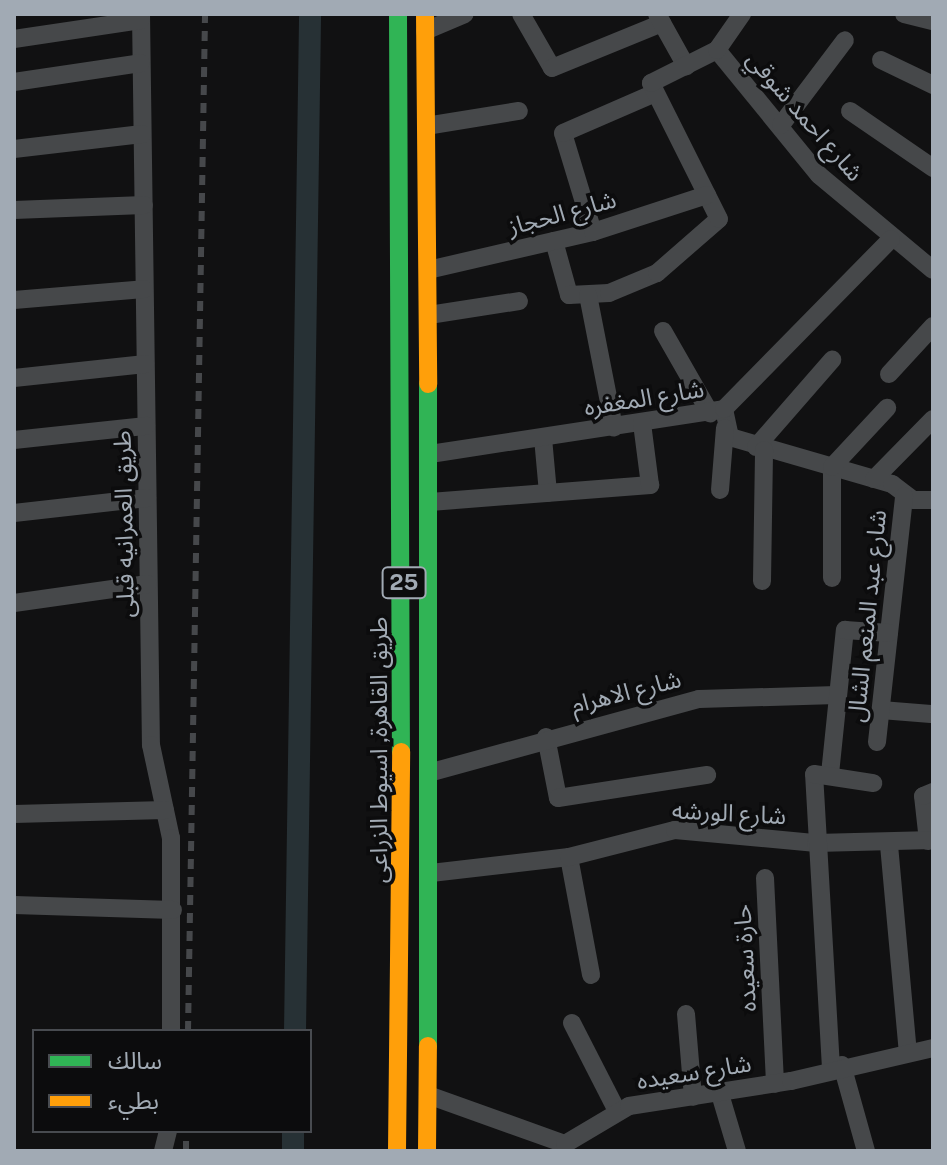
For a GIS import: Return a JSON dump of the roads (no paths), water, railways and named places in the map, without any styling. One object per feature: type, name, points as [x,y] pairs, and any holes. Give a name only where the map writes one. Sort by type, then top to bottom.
[{"type":"highway","name":"طريق القاهرة, اسيوط الزراعى","points":[[397,1151],[403,840],[398,14]]},
{"type":"highway","name":"25","points":[[425,22],[432,772],[427,1151]]},
{"type":"highway","points":[[403,840],[431,840]]},
{"type":"street","points":[[425,22],[465,14]]},
{"type":"street","points":[[521,14],[552,68],[660,19],[686,66]]},
{"type":"street","points":[[593,232],[563,133],[653,88],[717,50],[742,14]]},
{"type":"street","points":[[904,14],[933,21]]},
{"type":"street","points":[[14,39],[141,17]]},
{"type":"street","name":"طريق العمرانيه قبلى","points":[[141,17],[151,745],[165,810],[173,910],[171,1029]]},
{"type":"street","points":[[781,125],[845,40]]},
{"type":"street","name":"شارع احمد شوقي","points":[[717,50],[819,175],[891,239],[933,270]]},
{"type":"street","points":[[881,60],[933,85]]},
{"type":"street","points":[[14,82],[141,63]]},
{"type":"street","points":[[579,296],[624,290],[672,261],[719,219],[653,88]]},
{"type":"street","points":[[426,126],[519,111]]},
{"type":"street","points":[[850,111],[933,168]]},
{"type":"street","points":[[14,149],[142,134]]},
{"type":"street","name":"شارع الحجاز","points":[[428,270],[593,232],[707,195]]},
{"type":"street","points":[[14,210],[144,205]]},
{"type":"street","name":"شارع المغفره","points":[[430,454],[717,411],[891,239]]},
{"type":"street","points":[[554,241],[579,296],[614,427]]},
{"type":"street","points":[[14,300],[144,289]]},
{"type":"street","points":[[429,315],[519,301]]},
{"type":"street","points":[[889,374],[933,326]]},
{"type":"street","points":[[663,331],[717,411],[730,437],[874,479],[904,496],[933,500]]},
{"type":"street","points":[[762,581],[760,448],[832,360]]},
{"type":"street","points":[[14,378],[145,364]]},
{"type":"street","points":[[832,578],[832,467],[887,408]]},
{"type":"street","points":[[874,479],[933,419]]},
{"type":"street","points":[[430,502],[650,485],[642,423]]},
{"type":"street","points":[[14,440],[146,426]]},
{"type":"street","points":[[720,490],[725,428]]},
{"type":"street","points":[[543,438],[548,493]]},
{"type":"street","name":"شارع عبد المنعم الشال","points":[[877,742],[904,496]]},
{"type":"street","points":[[14,513],[147,498]]},
{"type":"street","points":[[14,603],[148,584]]},
{"type":"street","points":[[866,1151],[836,1066],[816,843],[822,773],[837,695],[845,630],[889,633]]},
{"type":"street","name":"شارع الاهرام","points":[[432,772],[546,737],[699,699],[837,695]]},
{"type":"street","points":[[881,710],[931,714]]},
{"type":"street","points":[[546,737],[558,798],[707,775]]},
{"type":"street","points":[[822,773],[873,783]]},
{"type":"street","points":[[930,841],[923,796],[933,792]]},
{"type":"street","points":[[14,814],[165,810]]},
{"type":"street","name":"شارع الورشه","points":[[431,873],[569,857],[675,830],[816,843],[889,845],[930,841]]},
{"type":"street","points":[[889,845],[908,1053]]},
{"type":"street","points":[[569,857],[591,975]]},
{"type":"street","name":"حارة سعيده","points":[[765,878],[775,1084]]},
{"type":"street","points":[[14,905],[173,910]]},
{"type":"street","points":[[686,1014],[693,1097]]},
{"type":"street","points":[[572,1023],[617,1111]]},
{"type":"street","name":"شارع سعيده","points":[[428,1095],[566,1147],[617,1111],[775,1084],[836,1066],[933,1048]]},
{"type":"street","points":[[720,1094],[737,1151]]},
{"type":"waterway","points":[[295,1029],[310,14]]},
{"type":"waterway","points":[[293,1133],[293,1151]]},
{"type":"railway","points":[[188,1029],[205,14]]},
{"type":"railway","points":[[186,1133],[186,1151]]}]
